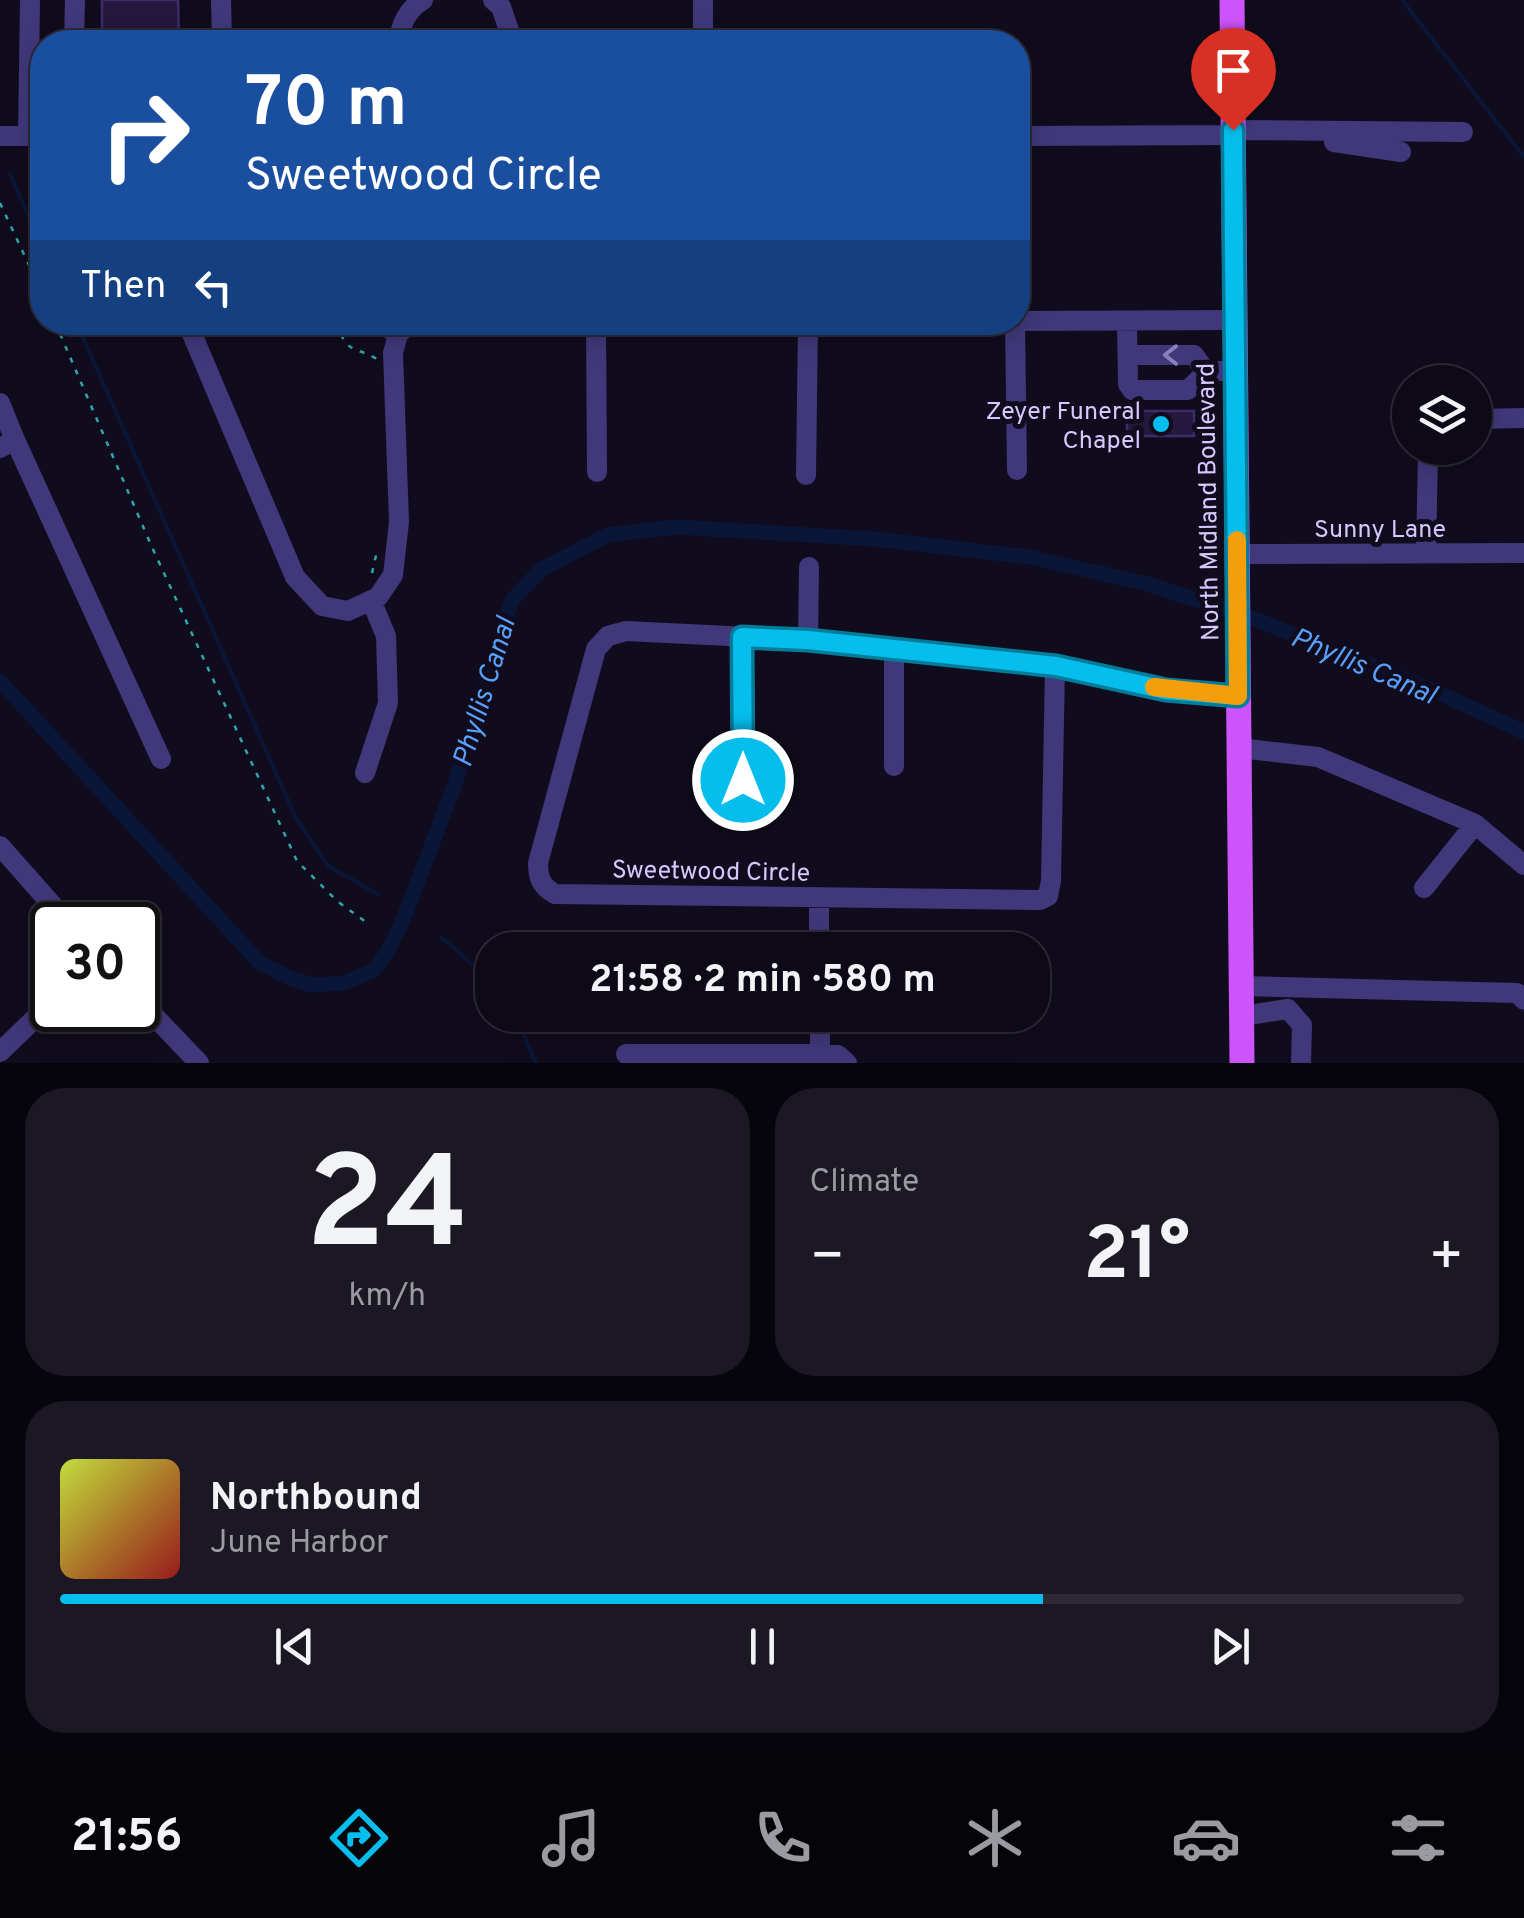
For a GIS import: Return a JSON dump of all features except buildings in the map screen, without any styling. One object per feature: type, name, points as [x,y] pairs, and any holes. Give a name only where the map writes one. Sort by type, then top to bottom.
[{"type":"main road","name":"North Midland Boulevard","points":[[1232,0],[1242,1063]]},
{"type":"street","points":[[30,0],[31,30]]},
{"type":"street","points":[[74,30],[75,0]]},
{"type":"street","points":[[221,0],[222,30]]},
{"type":"street","points":[[401,30],[414,5],[423,0]]},
{"type":"street","points":[[493,0],[501,7],[508,30]]},
{"type":"street","points":[[703,0],[703,30]]},
{"type":"street","points":[[1030,136],[1463,132]]},
{"type":"street","points":[[0,136],[30,136]]},
{"type":"street","points":[[1233,136],[1339,142],[1401,152]]},
{"type":"street","points":[[1030,322],[1235,320]]},
{"type":"street","points":[[1127,321],[1128,384],[1132,390],[1188,390],[1206,372],[1235,370]]},
{"type":"street","points":[[194,335],[296,577],[322,606],[336,610],[348,611],[370,593]]},
{"type":"street","points":[[370,593],[378,597],[393,575],[399,539],[393,353],[398,335]]},
{"type":"street","points":[[596,335],[596,472]]},
{"type":"street","points":[[806,475],[808,335]]},
{"type":"street","points":[[1016,335],[1017,470]]},
{"type":"street","points":[[1128,355],[1194,355],[1206,372]]},
{"type":"street","points":[[0,403],[7,444],[161,759]]},
{"type":"street","points":[[1492,419],[1524,418]]},
{"type":"street","points":[[1426,553],[1428,465]]},
{"type":"street","name":"Sunny Lane","points":[[1237,554],[1524,553]]},
{"type":"street","points":[[808,640],[809,567]]},
{"type":"street","points":[[365,774],[388,703],[386,636],[370,593]]},
{"type":"street","name":"Sweetwood Circle","points":[[1056,666],[1048,896],[1022,901],[555,894],[544,888],[538,876],[538,863],[596,649],[608,636],[626,631],[808,640],[1056,666],[1166,690],[1238,696]]},
{"type":"street","points":[[742,637],[743,780]]},
{"type":"street","points":[[894,650],[894,766]]},
{"type":"street","points":[[1239,748],[1318,756],[1475,824],[1524,865]]},
{"type":"street","points":[[1424,888],[1475,824]]},
{"type":"street","points":[[0,846],[50,902]]},
{"type":"street","points":[[819,897],[820,932]]},
{"type":"street","points":[[1242,986],[1517,993],[1524,1000]]},
{"type":"street","points":[[1242,1016],[1288,1008],[1302,1026],[1301,1063]]},
{"type":"street","points":[[160,1021],[200,1063]]},
{"type":"street","points":[[0,1052],[30,1023]]},
{"type":"street","points":[[820,1032],[820,1054]]},
{"type":"street","points":[[626,1054],[691,1059],[820,1054],[838,1055],[847,1063]]},
{"type":"path","points":[[0,203],[30,267]]},
{"type":"path","points":[[61,335],[159,564],[298,861],[338,901],[370,925]]},
{"type":"path","points":[[341,335],[352,351],[376,358],[380,365]]},
{"type":"path","points":[[370,593],[380,541]]},
{"type":"waterway","points":[[1402,0],[1524,157]]},
{"type":"waterway","points":[[10,174],[30,220]]},
{"type":"waterway","points":[[82,335],[295,816],[328,866],[378,894]]},
{"type":"waterway","name":"Phyllis Canal","points":[[0,681],[259,962],[312,985],[345,983],[374,970],[387,953],[454,787],[512,600],[542,569],[608,535],[676,527],[875,539],[1029,557],[1144,583],[1260,621],[1439,693],[1524,732]]},
{"type":"waterway","points":[[441,937],[475,966]]},
{"type":"waterway","points":[[522,1032],[536,1063]]},
{"type":"slow traffic","points":[[1154,687],[1238,696],[1237,540]]},
{"type":"place","name":"Zeyer Funeral Chapel","points":[[1161,424]]},
{"type":"route","points":[[743,780],[742,637],[808,640],[1056,666],[1166,690],[1238,696],[1233,130]]}]
